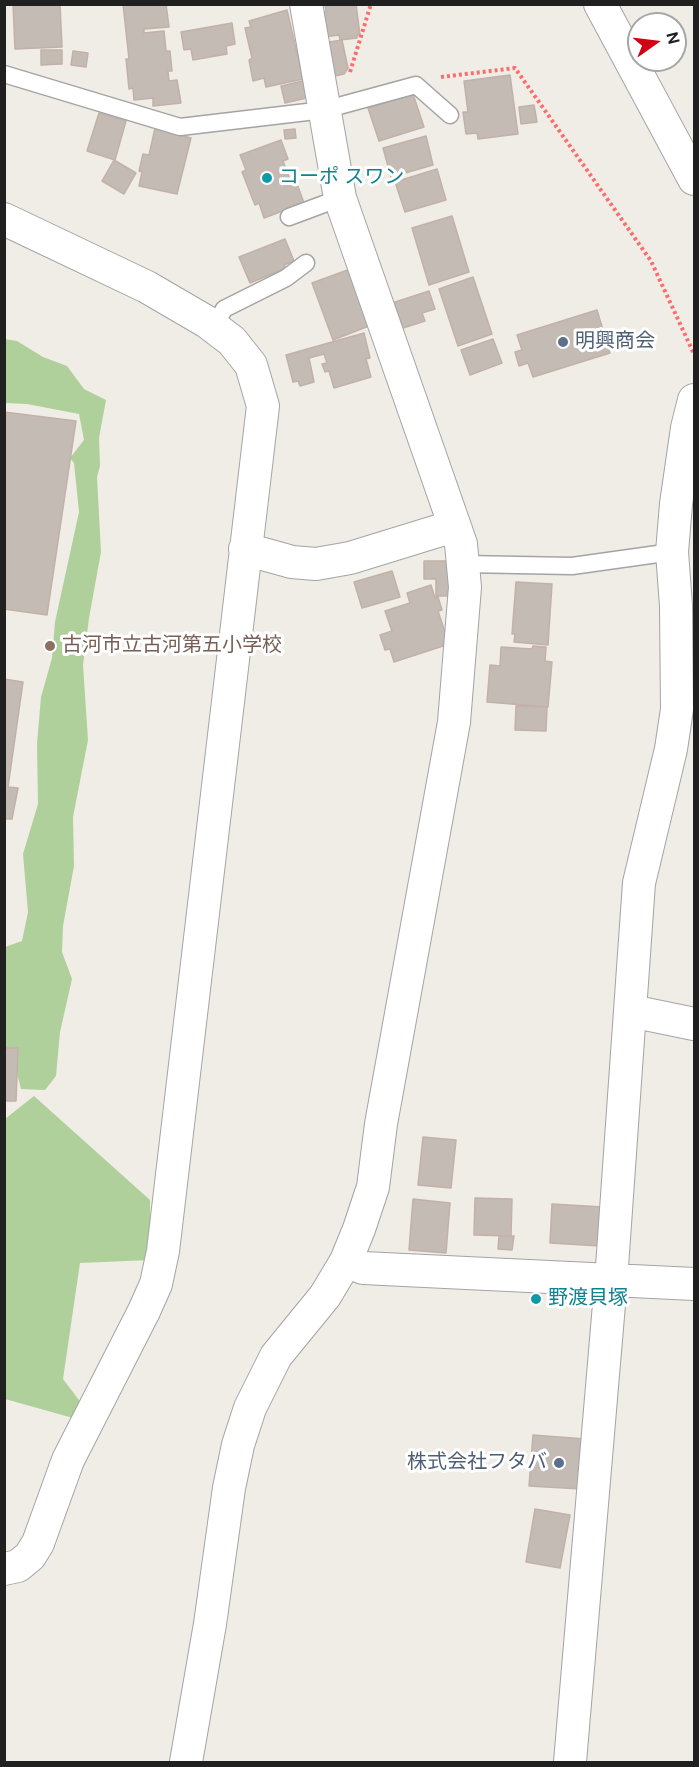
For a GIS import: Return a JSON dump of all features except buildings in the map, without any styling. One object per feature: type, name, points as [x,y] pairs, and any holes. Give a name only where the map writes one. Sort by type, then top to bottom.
[{"type":"street","points":[[186,1762],[210,1624],[229,1488],[250,1408],[276,1356],[325,1296],[346,1261],[373,1187],[383,1113],[454,722],[465,587],[461,544],[340,198],[331,108],[306,4]]},
{"type":"street","points":[[600,4],[694,179]]},
{"type":"street","points":[[4,219],[147,286],[214,328],[232,341],[251,365],[263,406],[163,1251],[156,1284],[68,1460],[38,1543],[30,1556],[18,1566],[4,1569]]},
{"type":"street","points":[[570,1762],[611,1281],[639,883],[671,748],[677,709],[676,606],[672,552],[687,428],[694,400]]},
{"type":"street","points":[[246,549],[292,562],[316,564],[350,558],[454,526]]},
{"type":"street","points":[[631,1011],[694,1024]]},
{"type":"street","points":[[346,1261],[363,1268],[694,1284]]},
{"type":"lane","points":[[4,74],[180,127],[331,108],[416,85],[450,115]]},
{"type":"lane","points":[[289,217],[340,198]]},
{"type":"lane","points":[[214,328],[224,309],[286,278],[306,263]]},
{"type":"lane","points":[[463,564],[572,566],[672,552]]},
{"type":"path","points":[[331,108],[371,4]]},
{"type":"path","points":[[416,85],[423,79],[514,68],[651,261],[694,354]]},
{"type":"green space","points":[[4,339],[17,341],[43,357],[67,366],[84,389],[106,400],[99,438],[100,466],[97,477],[101,552],[83,665],[88,740],[73,817],[74,866],[63,926],[62,952],[72,979],[60,1032],[56,1076],[45,1090],[21,1089],[15,1066],[5,1050],[5,947],[22,941],[28,912],[23,854],[38,804],[37,744],[41,697],[52,658],[55,622],[79,512],[74,463],[70,458],[84,440],[79,414],[27,404],[5,403]]},
{"type":"green space","points":[[34,1096],[150,1200],[150,1260],[80,1263],[63,1379],[98,1425],[5,1399],[5,1119]]},
{"type":"place","name":"コーポ スワン","points":[[267,178]]},
{"type":"place","name":"明興商会","points":[[563,342]]},
{"type":"place","name":"古河市立古河第五小学校","points":[[50,646]]},
{"type":"place","name":"野渡貝塚","points":[[536,1299]]},
{"type":"place","name":"株式会社フタバ","points":[[559,1463]]}]
